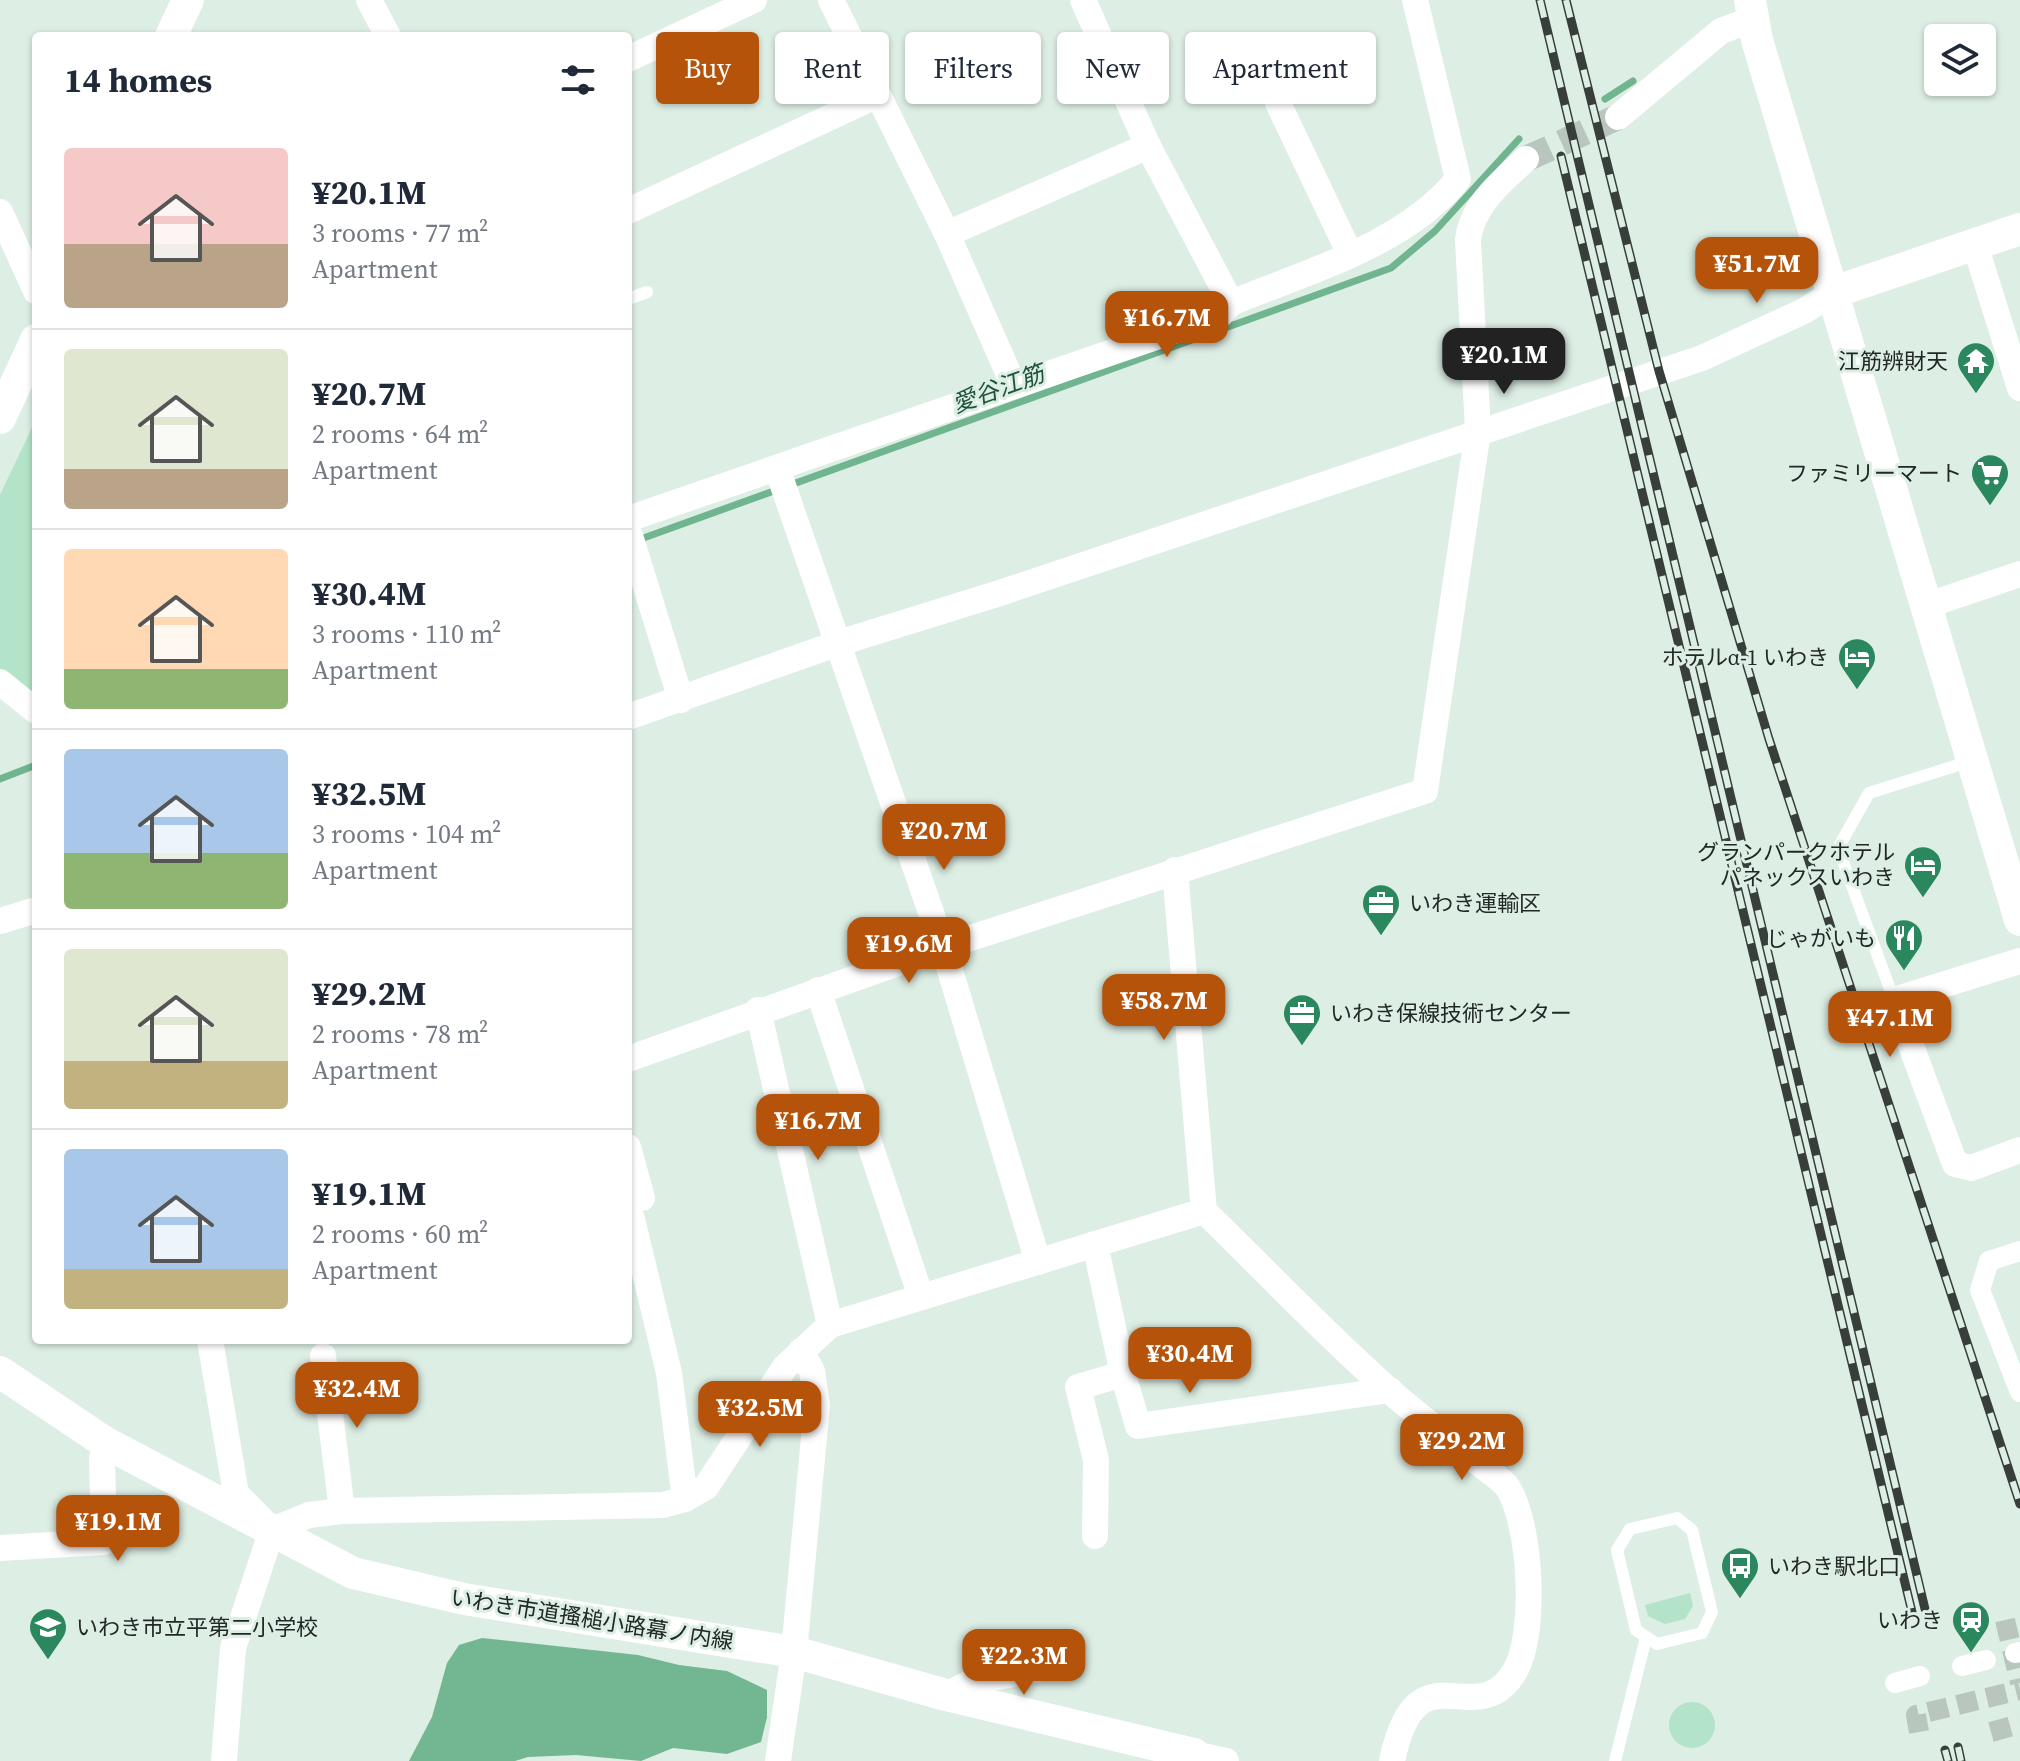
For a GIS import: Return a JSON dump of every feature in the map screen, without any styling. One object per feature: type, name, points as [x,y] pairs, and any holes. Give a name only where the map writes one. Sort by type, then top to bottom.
[{"type":"street","points":[[173,32],[188,0]]},
{"type":"street","points":[[369,0],[386,32]]},
{"type":"street","points":[[632,57],[754,0]]},
{"type":"street","points":[[831,0],[847,32]]},
{"type":"street","points":[[1083,0],[1148,146],[1231,303]]},
{"type":"street","points":[[632,1057],[758,1010],[943,947],[1425,791],[1478,431],[1468,240],[1455,213],[1458,179],[1415,0]]},
{"type":"street","points":[[1618,117],[1721,31],[1752,10],[1925,606],[2020,920]]},
{"type":"street","points":[[632,209],[859,104]]},
{"type":"street","points":[[882,104],[947,234],[1014,386]]},
{"type":"street","points":[[1278,104],[1350,254]]},
{"type":"street","points":[[947,234],[1148,146]]},
{"type":"street","points":[[632,518],[783,483],[1014,386],[1220,315],[1231,303],[1455,213],[1497,185],[1526,159]]},
{"type":"street","points":[[0,212],[32,282]]},
{"type":"street","points":[[632,716],[839,643],[1000,593],[1702,358],[1804,311],[1834,292],[2020,229]]},
{"type":"street","points":[[1975,245],[2020,388]]},
{"type":"street","points":[[0,418],[32,349]]},
{"type":"street","points":[[783,483],[943,947],[1038,1262]]},
{"type":"street","points":[[632,541],[681,700]]},
{"type":"street","points":[[1925,606],[2020,574]]},
{"type":"street","points":[[0,682],[32,708]]},
{"type":"street","points":[[1175,870],[1204,1211],[1390,1390],[1508,1487],[1523,1530],[1529,1619],[1517,1668],[1503,1688],[1487,1696],[1434,1697],[1419,1701],[1406,1714],[1398,1730],[1392,1761]]},
{"type":"street","points":[[0,921],[32,911]]},
{"type":"street","points":[[2020,961],[1894,1000],[1955,1164],[1971,1168],[2020,1150]]},
{"type":"street","points":[[818,990],[921,1297]]},
{"type":"street","points":[[758,1010],[830,1325]]},
{"type":"street","points":[[632,1174],[669,1373],[685,1499]]},
{"type":"street","points":[[224,1761],[233,1648],[272,1530],[309,1515],[342,1511],[663,1505],[685,1499],[706,1487],[773,1382],[830,1325],[1204,1211]]},
{"type":"street","points":[[1095,1244],[1123,1374],[1138,1426],[1390,1390]]},
{"type":"street","points":[[2020,1251],[1989,1261],[1980,1290],[2020,1392]]},
{"type":"street","points":[[211,1344],[236,1494],[272,1530]]},
{"type":"street","points":[[778,1761],[794,1652],[817,1405],[812,1371],[801,1351]]},
{"type":"street","points":[[323,1356],[342,1511]]},
{"type":"street","name":"いわき市道搔槌小路幕ノ内線","points":[[0,1372],[106,1443],[353,1573],[386,1584],[794,1652],[946,1695],[1226,1761]]},
{"type":"street","points":[[1095,1536],[1096,1460],[1078,1387],[1123,1374]]},
{"type":"street","points":[[0,1548],[104,1542],[102,1458],[106,1443]]},
{"type":"street","points":[[946,1695],[972,1682],[1038,1669],[1044,1647]]},
{"type":"street","points":[[1962,1666],[1986,1660]]},
{"type":"street","points":[[1895,1683],[1920,1676]]},
{"type":"lane","points":[[632,298],[647,292]]},
{"type":"lane","points":[[1894,1000],[1838,848],[1869,793],[1971,761]]},
{"type":"lane","points":[[1677,1518],[1692,1530],[1712,1612],[1702,1633],[1657,1644],[1646,1638],[1636,1630],[1617,1550],[1630,1529],[1677,1518]]},
{"type":"lane","points":[[1615,1761],[1646,1638]]},
{"type":"green space","points":[[32,427],[32,699],[0,675],[0,495]]},
{"type":"green space","points":[[1690,1593],[1693,1606],[1685,1619],[1665,1624],[1648,1616],[1645,1605]]},
{"type":"green space","points":[[482,1638],[638,1655],[679,1665],[727,1671],[767,1690],[767,1717],[761,1742],[727,1754],[673,1748],[641,1761],[576,1755],[528,1757],[515,1761],[409,1761],[432,1717],[447,1663],[459,1645]]},
{"type":"green space","points":[[1692,1702],[1701,1703],[1708,1709],[1714,1716],[1714,1734],[1708,1741],[1701,1747],[1692,1748],[1683,1747],[1676,1741],[1670,1734],[1669,1725],[1670,1716],[1676,1709],[1683,1703]]},
{"type":"waterway","points":[[1605,99],[1633,81]]},
{"type":"waterway","name":"愛谷江筋","points":[[638,540],[1391,268],[1435,231],[1519,139]]},
{"type":"waterway","name":"愛谷江筋","points":[[0,779],[32,767]]},
{"type":"tunnel","points":[[1526,159],[1618,117]]},
{"type":"tunnel","points":[[2005,1620],[2020,1683]]},
{"type":"tunnel","points":[[1919,1732],[1916,1715],[2020,1690]]},
{"type":"tunnel","points":[[1991,1732],[2020,1724]]},
{"type":"railway","points":[[1540,0],[1925,1609]]},
{"type":"railway","points":[[1566,0],[1659,371],[1769,739],[2020,1504]]},
{"type":"railway","points":[[1561,156],[1912,1612]]},
{"type":"railway","points":[[1958,1747],[1961,1761]]},
{"type":"railway","points":[[1945,1750],[1948,1761]]},
{"type":"place","name":"江筋辨財天","points":[[1976,395]]},
{"type":"place","name":"ファミリーマート","points":[[1990,507]]},
{"type":"place","name":"ホテルα-1 いわき","points":[[1857,691]]},
{"type":"place","name":"グランパークホテル パネックスいわき","points":[[1923,899]]},
{"type":"place","name":"いわき運輸区","points":[[1381,937]]},
{"type":"place","name":"じゃがいも","points":[[1904,972]]},
{"type":"place","name":"いわき保線技術センター","points":[[1302,1047]]},
{"type":"place","name":"いわき駅北口","points":[[1740,1600]]},
{"type":"place","name":"いわき","points":[[1971,1654]]},
{"type":"place","name":"いわき市立平第二小学校","points":[[48,1661]]}]
